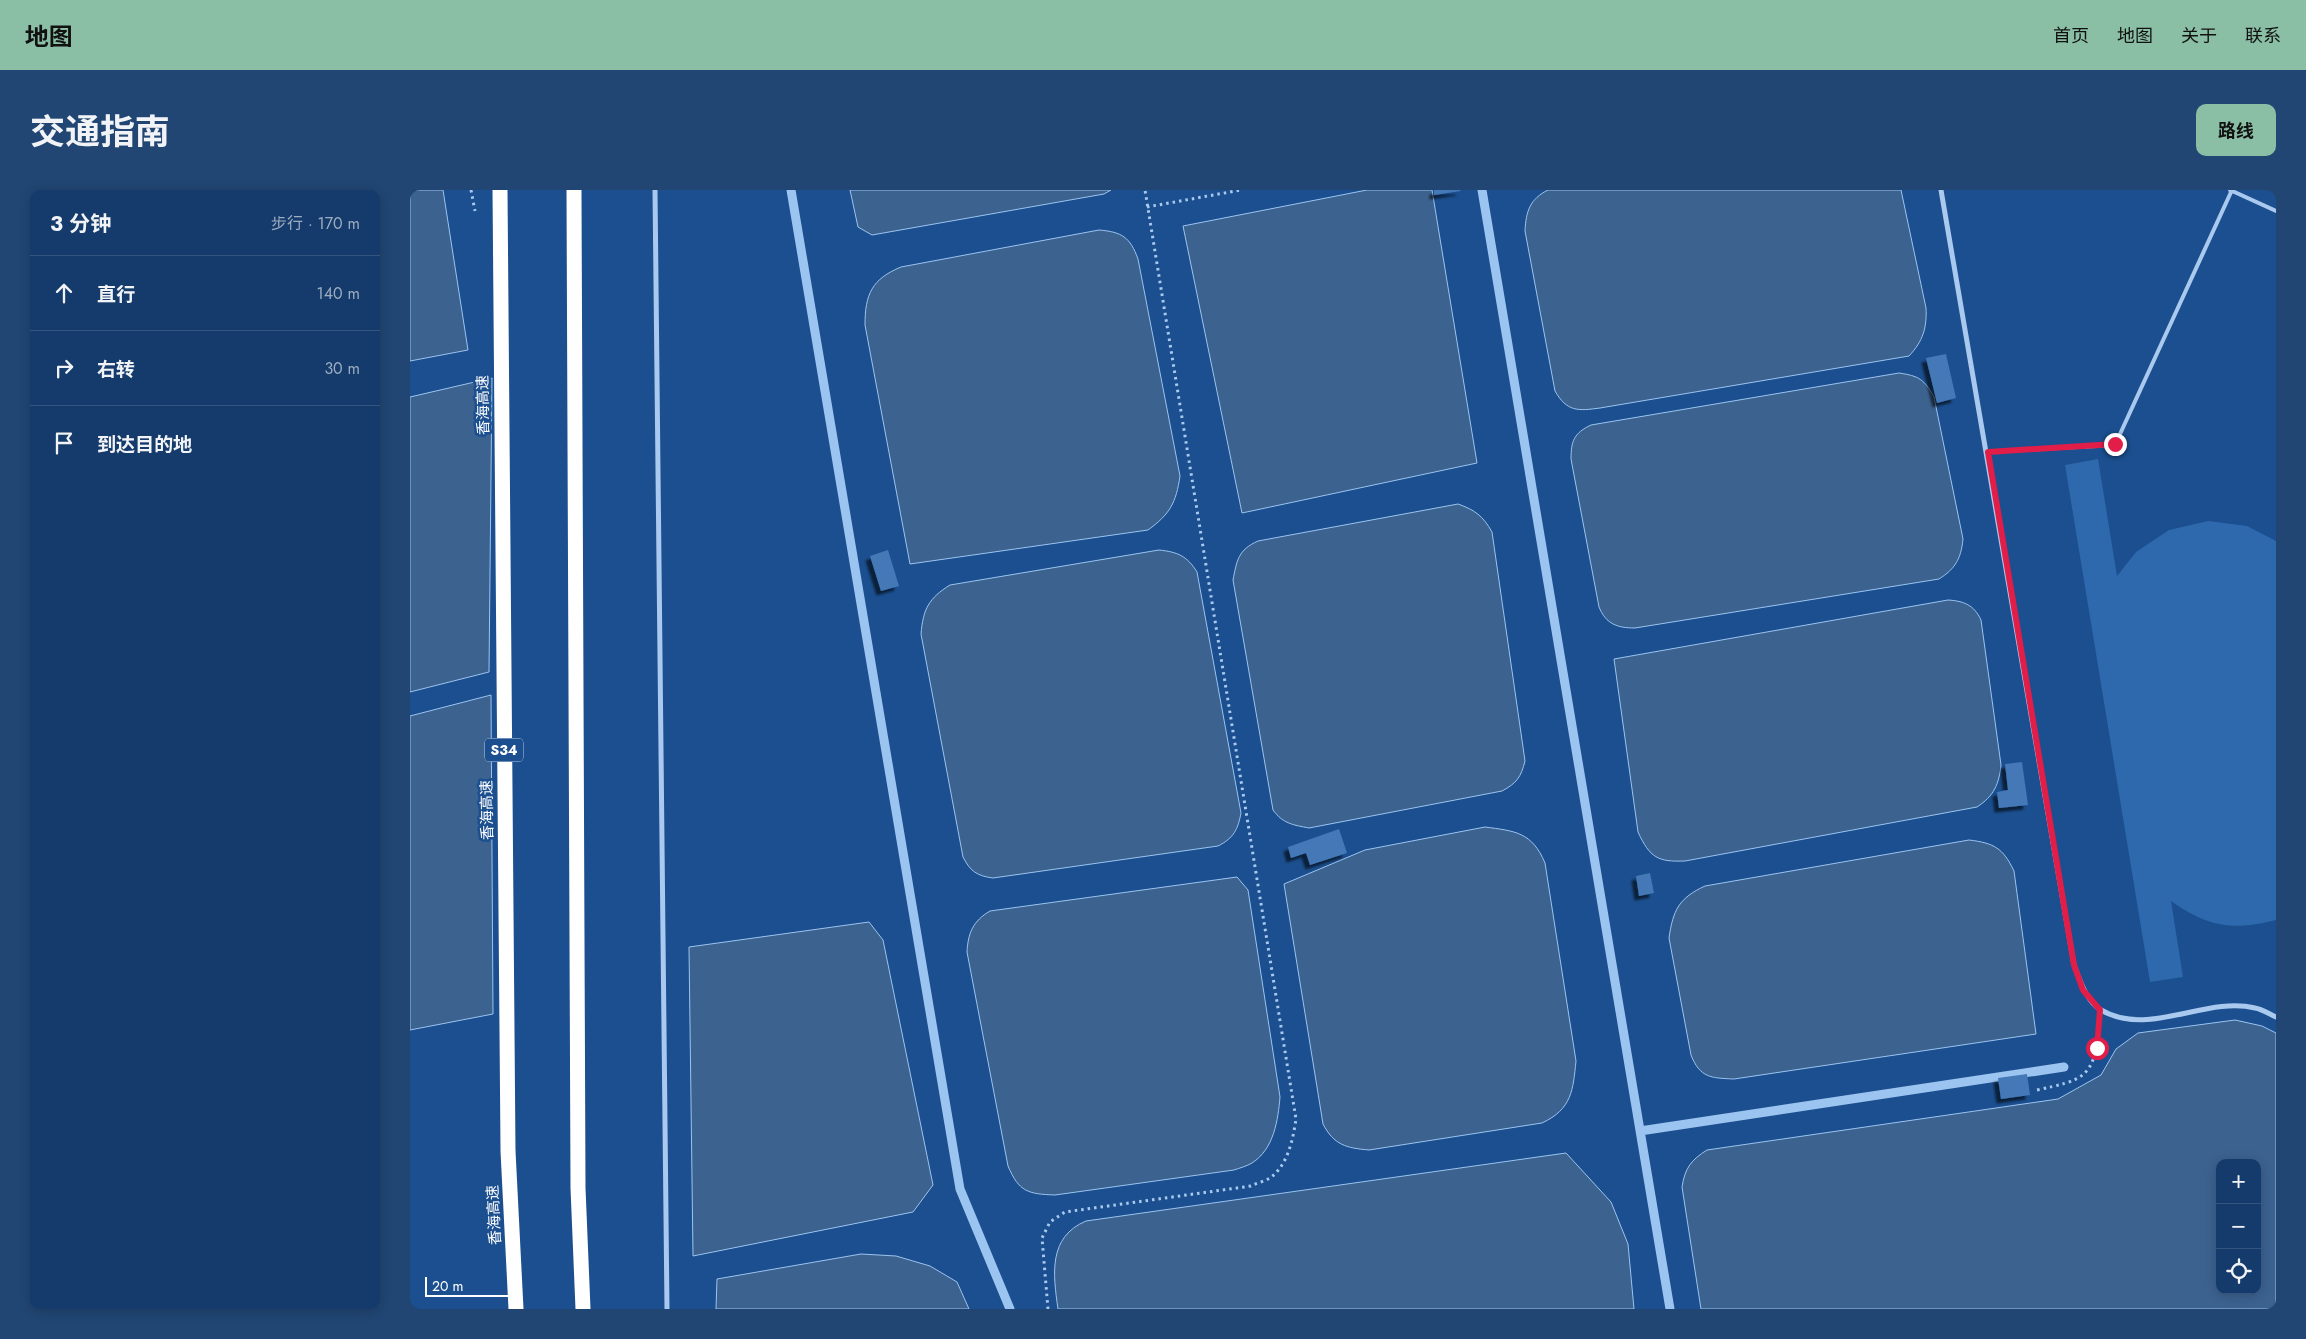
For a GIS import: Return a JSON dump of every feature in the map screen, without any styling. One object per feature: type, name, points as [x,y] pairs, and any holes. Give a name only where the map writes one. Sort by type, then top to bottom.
[{"type":"highway","name":"香海高速","points":[[500,190],[508,1151],[516,1309]]},
{"type":"highway","points":[[574,190],[578,1188],[582,1309]]},
{"type":"street","points":[[655,190],[667,1309]]},
{"type":"street","points":[[1941,190],[1988,452],[2074,965],[2083,990],[2100,1010],[2126,1019],[2150,1018],[2224,1006],[2255,1008],[2276,1017]]},
{"type":"lane","points":[[1988,452],[2115,444],[2231,190],[2276,211]]},
{"type":"path","points":[[1048,1309],[1042,1238],[1050,1222],[1064,1212],[1251,1186],[1271,1177],[1284,1160],[1293,1139],[1296,1119],[1145,190]]},
{"type":"path","points":[[1148,207],[1241,190]]},
{"type":"path","points":[[2037,1090],[2075,1082],[2089,1069],[2097,1048],[2100,1010]]},
{"type":"shaded area","points":[[410,190],[443,190],[468,350],[410,361]]},
{"type":"shaded area","points":[[850,190],[1111,190],[1104,194],[872,235],[858,227]]},
{"type":"shaded area","points":[[1367,190],[1432,190],[1477,463],[1242,513],[1183,226]]},
{"type":"shaded area","points":[[1548,190],[1901,190],[1926,308],[1926,322],[1923,334],[1918,345],[1909,356],[1600,408],[1585,410],[1574,408],[1564,403],[1555,391],[1525,231],[1526,217],[1530,206],[1537,197]]},
{"type":"shaded area","points":[[1099,230],[1114,232],[1124,237],[1132,245],[1138,259],[1180,476],[1171,507],[1162,519],[1148,530],[910,564],[865,325],[865,314],[872,289],[883,277],[901,267]]},
{"type":"shaded area","points":[[1899,373],[1912,375],[1920,379],[1934,397],[1963,539],[1959,558],[1949,571],[1939,579],[1635,628],[1618,626],[1605,617],[1599,607],[1571,459],[1573,442],[1581,431],[1591,425]]},
{"type":"shaded area","points":[[492,378],[489,672],[410,692],[410,397]]},
{"type":"shaded area","points":[[2098,459],[2117,576],[2136,552],[2169,530],[2208,521],[2247,526],[2276,541],[2276,920],[2247,925],[2233,926],[2221,924],[2197,916],[2171,901],[2183,977],[2150,982],[2065,465]]},
{"type":"shaded area","points":[[1458,504],[1478,514],[1492,532],[1525,761],[1520,775],[1515,782],[1502,791],[1309,828],[1285,821],[1273,810],[1233,580],[1239,556],[1251,544],[1258,541]]},
{"type":"shaded area","points":[[1159,550],[1181,556],[1190,562],[1197,572],[1241,813],[1232,836],[1218,846],[993,878],[978,874],[968,866],[963,857],[921,634],[923,618],[928,605],[950,585]]},
{"type":"shaded area","points":[[1948,600],[1959,601],[1972,607],[1981,620],[2001,765],[1995,789],[1983,803],[1977,807],[1685,861],[1668,861],[1651,853],[1638,832],[1614,659]]},
{"type":"shaded area","points":[[491,695],[493,1014],[410,1030],[410,716]]},
{"type":"shaded area","points":[[1485,827],[1514,832],[1528,839],[1540,853],[1545,863],[1576,1061],[1574,1081],[1569,1098],[1560,1111],[1542,1123],[1369,1150],[1341,1144],[1332,1137],[1323,1124],[1284,884],[1365,850]]},
{"type":"shaded area","points":[[1969,840],[1985,843],[1997,848],[2006,857],[2014,871],[2036,1034],[1734,1079],[1713,1077],[1698,1068],[1691,1055],[1669,938],[1675,912],[1683,900],[1705,886]]},
{"type":"shaded area","points":[[1237,877],[1248,890],[1280,1097],[1274,1133],[1265,1150],[1252,1163],[1234,1170],[1055,1195],[1038,1194],[1026,1190],[1016,1181],[1008,1166],[967,952],[972,928],[979,919],[990,911]]},
{"type":"shaded area","points":[[869,922],[883,940],[933,1185],[913,1212],[693,1256],[689,947]]},
{"type":"shaded area","points":[[2235,1020],[2262,1026],[2276,1033],[2276,1309],[1701,1309],[1682,1187],[1690,1165],[1707,1150],[2058,1099],[2101,1075],[2116,1049],[2138,1033]]},
{"type":"shaded area","points":[[1566,1153],[1611,1202],[1628,1244],[1634,1309],[1058,1309],[1055,1270],[1059,1247],[1074,1228],[1086,1221]]},
{"type":"shaded area","points":[[861,1254],[896,1256],[930,1266],[957,1282],[969,1309],[716,1309],[717,1279]]},
{"type":"building","points":[[1434,190],[1460,190],[1461,191],[1434,195]]},
{"type":"building","points":[[1946,354],[1956,398],[1937,403],[1926,358]]},
{"type":"building","points":[[888,550],[899,586],[881,591],[870,556]]},
{"type":"building","points":[[2022,762],[2028,805],[1999,808],[1997,792],[2008,790],[2005,764]]},
{"type":"building","points":[[1339,829],[1347,853],[1310,865],[1306,853],[1291,858],[1288,847]]},
{"type":"building","points":[[1650,873],[1654,893],[1639,896],[1636,876]]},
{"type":"building","points":[[2027,1074],[2030,1095],[2001,1099],[1998,1078]]},
{"type":"waterway","points":[[791,190],[960,1189],[1010,1309]]},
{"type":"waterway","points":[[1482,190],[1670,1309]]},
{"type":"waterway","points":[[1640,1131],[2064,1067]]},
{"type":"route","points":[[2097,1048],[2100,1010],[2083,990],[2074,965],[1988,452],[2115,444]]}]
